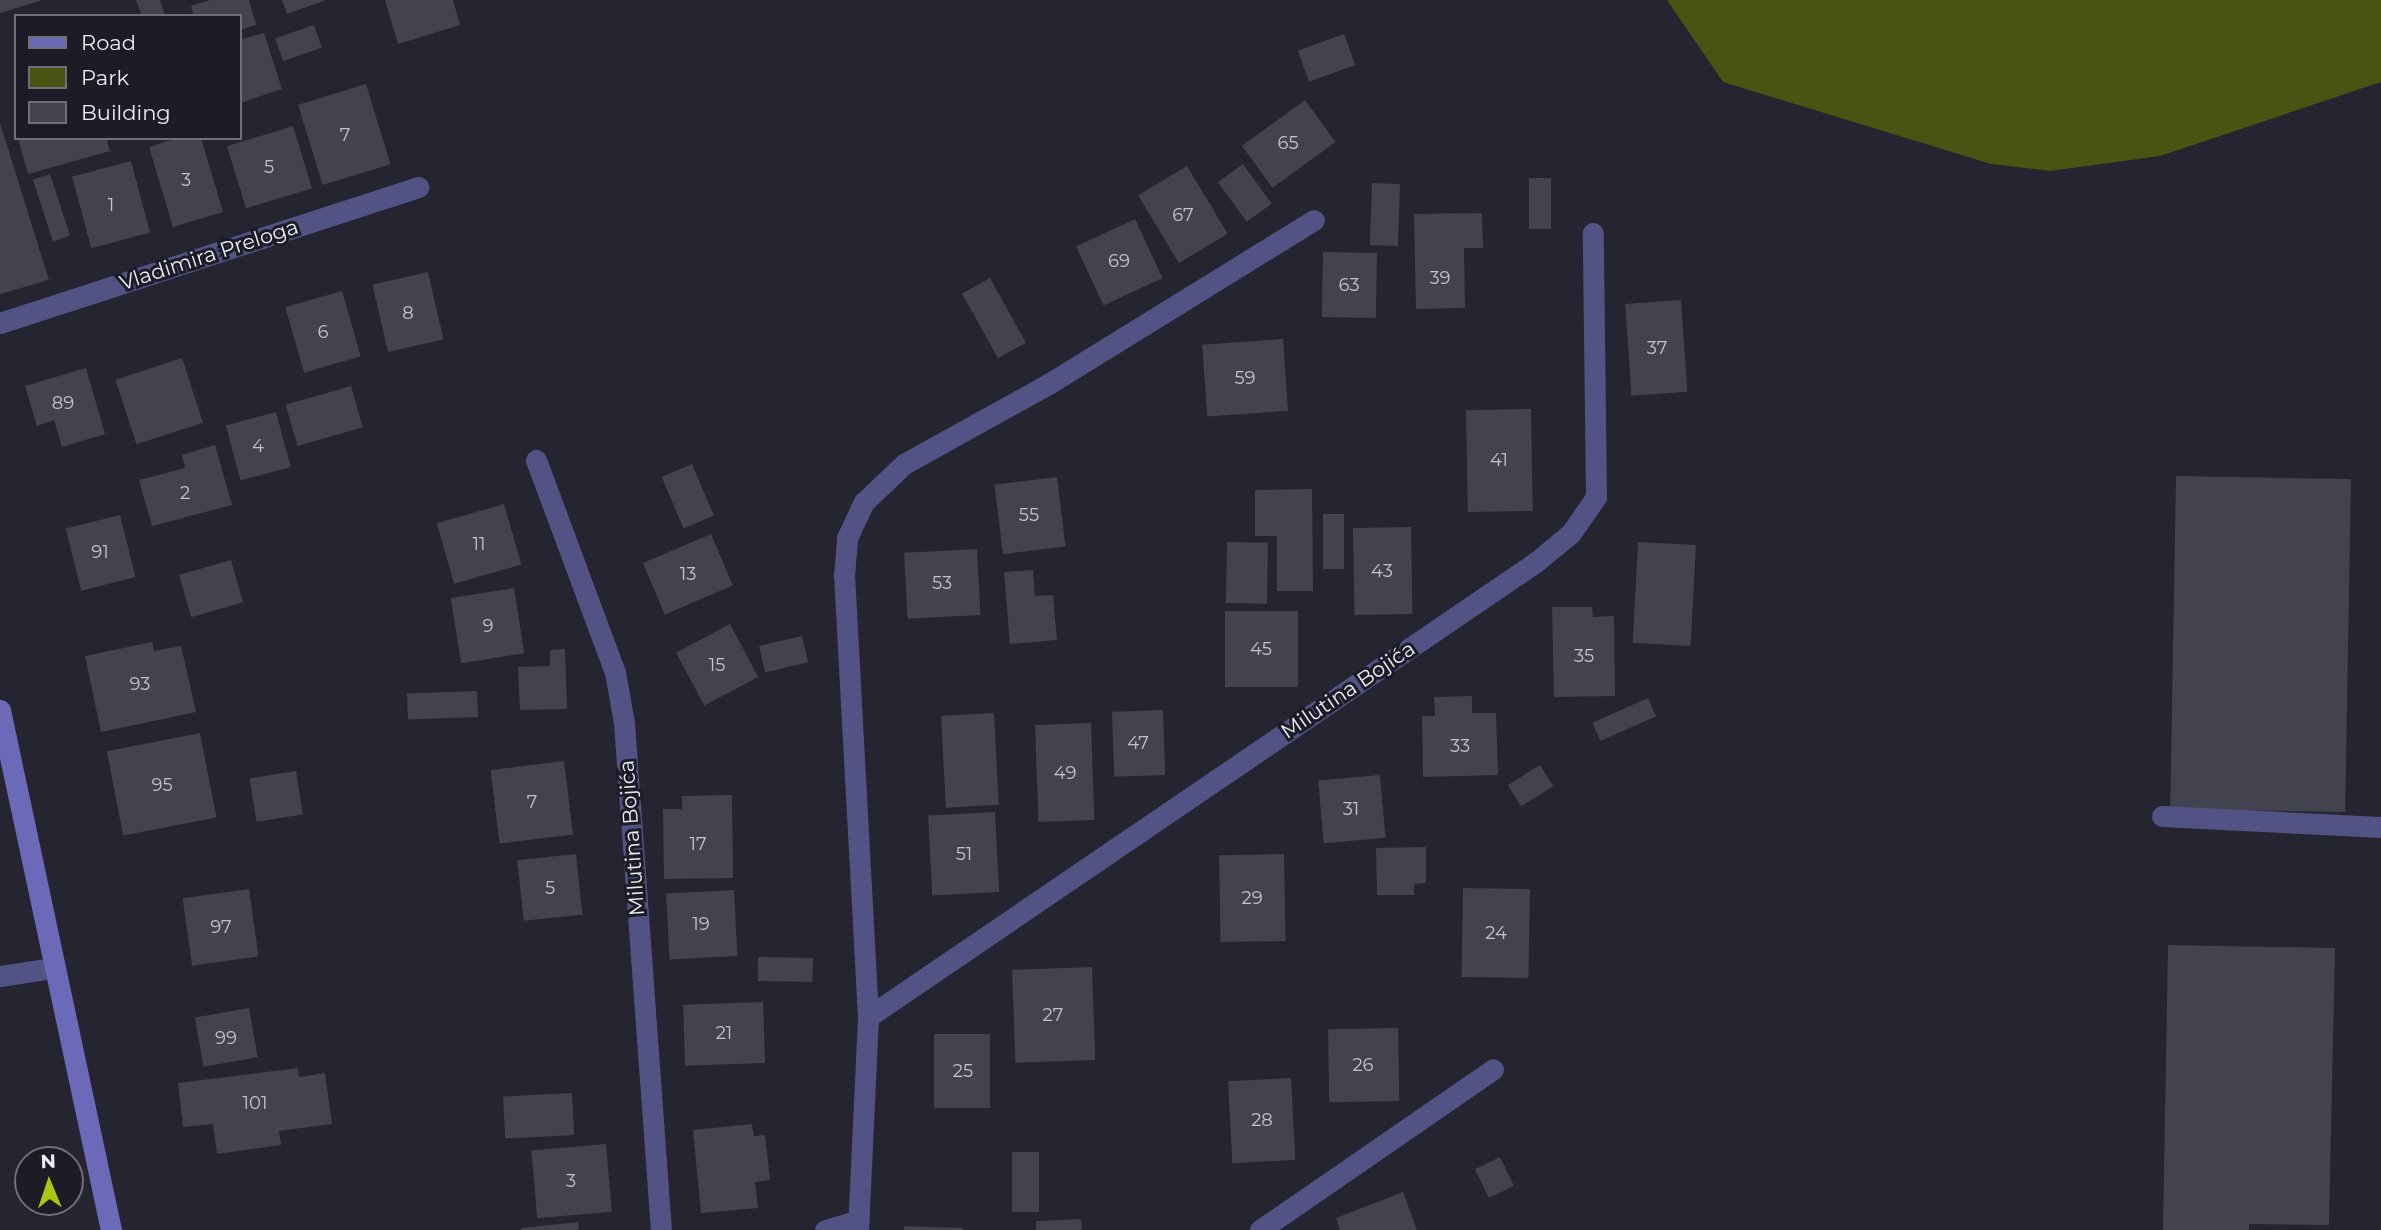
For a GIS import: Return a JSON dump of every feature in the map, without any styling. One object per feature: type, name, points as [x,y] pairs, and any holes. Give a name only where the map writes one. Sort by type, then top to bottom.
[{"type":"main road","points":[[0,709],[53,968],[111,1230]]},
{"type":"street","name":"Vladimira Preloga","points":[[0,323],[418,187]]},
{"type":"street","points":[[825,1230],[859,1225],[868,1017],[845,575],[847,538],[864,502],[904,464],[1050,383],[1314,219]]},
{"type":"street","name":"Milutina Bojića","points":[[868,1017],[1536,562],[1571,533],[1596,497],[1593,233]]},
{"type":"street","name":"Milutina Bojića","points":[[536,460],[615,672],[624,723],[661,1230]]},
{"type":"street","points":[[2162,816],[2381,827]]},
{"type":"street","points":[[0,976],[53,968]]},
{"type":"street","points":[[1260,1230],[1295,1220],[1493,1069]]},
{"type":"green space","points":[[1667,0],[2381,0],[2381,82],[2160,156],[2050,171],[1991,164],[1723,82]]},
{"type":"building","points":[[0,0],[40,0],[40,1],[0,13]]},
{"type":"building","points":[[136,0],[160,0],[164,14],[141,14]]},
{"type":"building","points":[[210,0],[249,0],[256,25],[242,29],[242,14],[193,14],[191,6]]},
{"type":"building","points":[[282,0],[326,0],[287,14]]},
{"type":"building","points":[[385,0],[453,0],[460,25],[398,44]]},
{"type":"building","points":[[314,25],[322,48],[283,61],[275,38]]},
{"type":"building","points":[[264,33],[282,89],[242,102],[242,39]]},
{"type":"building","points":[[1344,34],[1355,65],[1309,82],[1298,51]]},
{"type":"building","points":[[366,84],[391,164],[323,185],[298,105]]},
{"type":"building","points":[[1305,100],[1336,142],[1272,188],[1242,146]]},
{"type":"building","points":[[0,123],[49,280],[0,294]]},
{"type":"building","points":[[293,126],[312,188],[246,208],[227,146]]},
{"type":"building","points":[[19,140],[107,140],[110,151],[28,174]]},
{"type":"building","points":[[172,140],[202,140],[223,212],[173,227],[149,147]]},
{"type":"building","points":[[131,161],[150,232],[91,248],[72,177]]},
{"type":"building","points":[[1243,164],[1272,204],[1247,222],[1218,182]]},
{"type":"building","points":[[1187,166],[1228,234],[1179,263],[1138,195]]},
{"type":"building","points":[[50,174],[70,236],[53,241],[33,180]]},
{"type":"building","points":[[1529,178],[1551,178],[1551,229],[1529,229]]},
{"type":"building","points":[[1372,183],[1400,184],[1398,246],[1370,245]]},
{"type":"building","points":[[1482,213],[1483,248],[1464,248],[1465,308],[1416,309],[1414,214]]},
{"type":"building","points":[[1135,219],[1162,278],[1104,305],[1076,246]]},
{"type":"building","points":[[1323,252],[1377,253],[1376,318],[1322,317]]},
{"type":"building","points":[[428,272],[444,339],[388,352],[372,285]]},
{"type":"building","points":[[990,278],[1026,343],[998,358],[962,294]]},
{"type":"building","points":[[342,291],[361,356],[304,373],[285,307]]},
{"type":"building","points":[[1681,300],[1687,392],[1632,396],[1625,304]]},
{"type":"building","points":[[1283,339],[1288,411],[1207,416],[1202,345]]},
{"type":"building","points":[[182,358],[203,423],[136,444],[115,380]]},
{"type":"building","points":[[86,368],[105,434],[62,447],[54,420],[37,426],[25,386]]},
{"type":"building","points":[[351,386],[363,427],[297,446],[286,405]]},
{"type":"building","points":[[1531,409],[1533,511],[1468,512],[1466,410]]},
{"type":"building","points":[[276,412],[291,467],[241,481],[226,425]]},
{"type":"building","points":[[215,445],[232,505],[152,526],[139,480],[185,468],[182,455]]},
{"type":"building","points":[[692,464],[714,516],[684,528],[662,477]]},
{"type":"building","points":[[2176,476],[2351,479],[2345,812],[2170,809]]},
{"type":"building","points":[[1057,477],[1066,546],[1003,554],[994,485]]},
{"type":"building","points":[[1312,489],[1313,591],[1277,591],[1277,536],[1255,536],[1255,490]]},
{"type":"building","points":[[504,504],[521,565],[454,584],[437,523]]},
{"type":"building","points":[[1323,514],[1344,514],[1344,569],[1323,569]]},
{"type":"building","points":[[120,515],[135,577],[81,591],[66,529]]},
{"type":"building","points":[[1411,527],[1413,614],[1355,615],[1353,528]]},
{"type":"building","points":[[711,534],[733,586],[665,614],[643,563]]},
{"type":"building","points":[[1227,542],[1268,543],[1267,604],[1226,603]]},
{"type":"building","points":[[1638,542],[1696,545],[1691,646],[1633,643]]},
{"type":"building","points":[[977,549],[980,615],[908,619],[904,553]]},
{"type":"building","points":[[231,560],[243,602],[191,617],[179,575]]},
{"type":"building","points":[[1033,570],[1035,596],[1053,595],[1057,640],[1010,644],[1004,572]]},
{"type":"building","points":[[514,588],[524,653],[461,663],[451,598]]},
{"type":"building","points":[[1552,607],[1592,607],[1593,617],[1614,616],[1615,696],[1554,697]]},
{"type":"building","points":[[1225,611],[1298,611],[1298,687],[1225,687]]},
{"type":"building","points":[[730,624],[758,677],[704,706],[676,653]]},
{"type":"building","points":[[802,636],[808,662],[765,672],[759,646]]},
{"type":"building","points":[[152,642],[154,651],[181,646],[196,712],[101,732],[85,656]]},
{"type":"building","points":[[565,649],[567,709],[520,710],[518,667],[550,666],[550,650]]},
{"type":"building","points":[[477,691],[478,717],[408,719],[407,693]]},
{"type":"building","points":[[1472,696],[1472,713],[1496,713],[1498,775],[1423,777],[1422,716],[1435,716],[1434,697]]},
{"type":"building","points":[[1648,698],[1656,716],[1600,741],[1592,723]]},
{"type":"building","points":[[1163,710],[1165,775],[1114,777],[1112,712]]},
{"type":"building","points":[[994,713],[999,805],[946,808],[941,716]]},
{"type":"building","points":[[1091,723],[1094,820],[1038,822],[1035,725]]},
{"type":"building","points":[[200,733],[216,817],[123,836],[107,751]]},
{"type":"building","points":[[564,761],[573,834],[500,843],[491,770]]},
{"type":"building","points":[[1540,765],[1553,786],[1521,806],[1508,785]]},
{"type":"building","points":[[296,771],[303,814],[256,822],[250,778]]},
{"type":"building","points":[[1380,775],[1385,838],[1324,843],[1318,780]]},
{"type":"building","points":[[732,795],[733,878],[664,879],[663,809],[682,809],[682,796]]},
{"type":"building","points":[[995,812],[999,892],[932,895],[928,816]]},
{"type":"building","points":[[1426,847],[1426,883],[1414,884],[1414,895],[1377,895],[1376,848]]},
{"type":"building","points":[[576,854],[582,915],[524,921],[517,860]]},
{"type":"building","points":[[1284,854],[1286,941],[1221,942],[1219,855]]},
{"type":"building","points":[[1463,888],[1530,889],[1528,978],[1461,977]]},
{"type":"building","points":[[249,889],[258,956],[192,966],[183,898]]},
{"type":"building","points":[[734,890],[737,956],[670,959],[666,894]]},
{"type":"building","points":[[2168,945],[2335,948],[2329,1225],[2249,1224],[2249,1230],[2163,1230]]},
{"type":"building","points":[[758,957],[813,958],[813,982],[758,981]]},
{"type":"building","points":[[1092,967],[1095,1060],[1015,1063],[1012,970]]},
{"type":"building","points":[[763,1002],[765,1063],[685,1066],[683,1005]]},
{"type":"building","points":[[249,1008],[258,1057],[204,1067],[195,1018]]},
{"type":"building","points":[[1398,1028],[1399,1101],[1329,1102],[1328,1029]]},
{"type":"building","points":[[934,1034],[990,1034],[990,1108],[934,1108]]},
{"type":"building","points":[[298,1068],[299,1077],[325,1073],[332,1124],[279,1131],[281,1145],[217,1154],[213,1124],[183,1127],[178,1083]]},
{"type":"building","points":[[1291,1078],[1295,1160],[1232,1163],[1228,1081]]},
{"type":"building","points":[[572,1093],[574,1135],[505,1139],[503,1097]]},
{"type":"building","points":[[752,1124],[754,1136],[765,1135],[770,1180],[755,1182],[758,1208],[701,1213],[693,1130]]},
{"type":"building","points":[[606,1144],[612,1212],[537,1218],[531,1151]]},
{"type":"building","points":[[1012,1152],[1039,1152],[1039,1212],[1012,1212]]},
{"type":"building","points":[[1500,1157],[1514,1186],[1489,1198],[1475,1169]]},
{"type":"building","points":[[1403,1192],[1417,1230],[1340,1230],[1336,1218]]},
{"type":"building","points":[[1081,1219],[1082,1230],[1036,1230],[1036,1221]]},
{"type":"building","points":[[578,1222],[579,1230],[521,1230],[521,1228]]},
{"type":"building","points":[[904,1226],[963,1228],[963,1230],[904,1230]]}]
